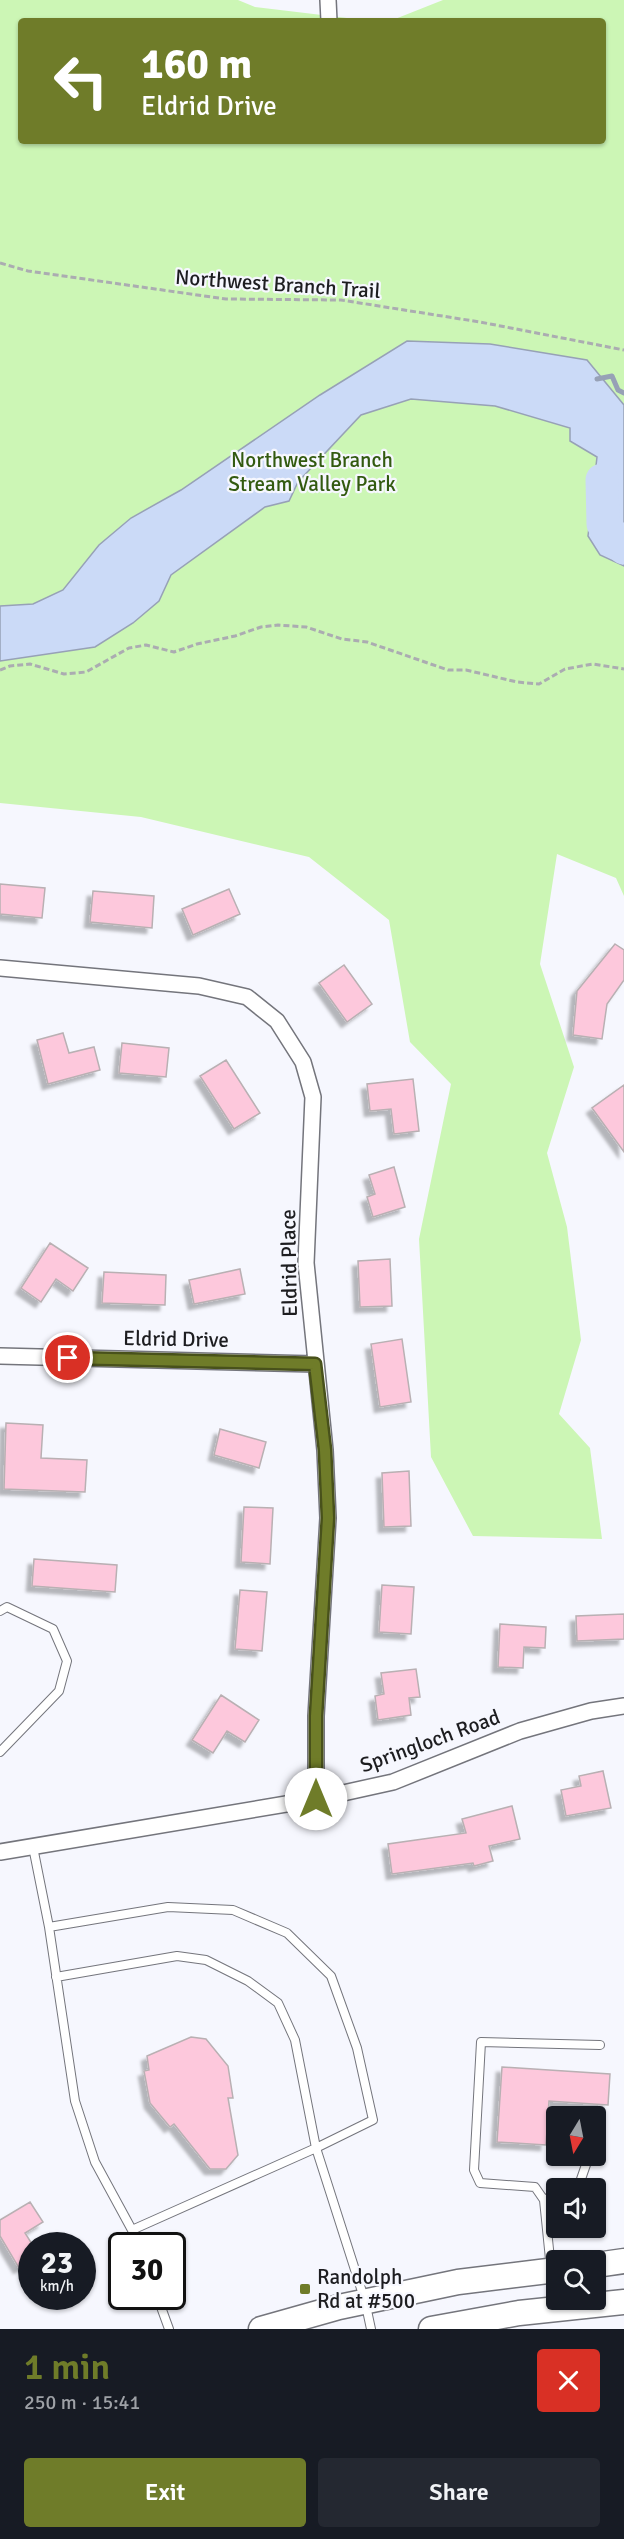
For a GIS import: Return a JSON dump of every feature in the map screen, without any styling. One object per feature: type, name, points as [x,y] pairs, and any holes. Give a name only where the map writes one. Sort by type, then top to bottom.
[{"type":"main road","points":[[606,2264],[624,2261]]},
{"type":"main road","points":[[261,2329],[365,2301],[458,2282],[546,2271]]},
{"type":"main road","points":[[431,2329],[519,2313],[624,2302]]},
{"type":"street","points":[[328,0],[328,18]]},
{"type":"street","name":"Eldrid Place","points":[[0,968],[199,986],[247,997],[278,1021],[303,1062],[313,1097],[306,1263],[325,1450],[328,1518],[316,1716],[316,1799]]},
{"type":"street","name":"Eldrid Drive","points":[[0,1356],[315,1364]]},
{"type":"street","name":"Springloch Road","points":[[0,1852],[316,1799],[393,1782],[520,1731],[591,1711],[624,1706]]},
{"type":"lane","points":[[0,1611],[8,1607],[52,1629],[67,1661],[59,1691],[0,1752]]},
{"type":"lane","points":[[33,1847],[49,1927],[75,2101],[95,2162],[132,2230],[316,2148],[373,2120],[357,2048],[331,1976],[287,1933],[233,1910],[168,1907],[49,1927]]},
{"type":"lane","points":[[56,1977],[177,1956],[206,1960],[248,1981],[278,2003],[295,2040],[316,2148],[365,2301],[371,2329]]},
{"type":"lane","points":[[551,2250],[544,2200],[535,2187],[480,2183],[474,2170],[481,2042],[600,2045]]},
{"type":"lane","points":[[162,2310],[169,2329]]},
{"type":"path","name":"Northwest Branch Trail","points":[[0,263],[28,271],[226,299],[341,300],[480,322],[624,350]]},
{"type":"path","points":[[0,670],[10,666],[30,664],[64,674],[86,672],[129,648],[146,645],[174,652],[261,627],[278,625],[306,627],[342,639],[367,642],[448,670],[466,670],[517,682],[539,684],[565,669],[593,664],[624,669]]},
{"type":"green space","name":"Northwest Branch Stream Valley Park","points":[[0,0],[238,0],[255,7],[347,18],[18,18],[18,144],[606,144],[606,18],[398,18],[443,0],[624,0],[624,896],[616,878],[557,854],[540,964],[574,1067],[547,1153],[567,1227],[581,1340],[559,1414],[590,1448],[602,1539],[473,1536],[431,1457],[419,1239],[451,1084],[410,1042],[389,920],[309,857],[141,817],[0,803]]},
{"type":"water","points":[[407,341],[490,344],[587,360],[624,405],[624,541],[606,520],[601,532],[624,546],[624,566],[600,555],[588,536],[597,457],[570,441],[570,428],[495,406],[411,399],[361,415],[298,482],[289,501],[265,507],[171,575],[159,601],[133,623],[95,647],[0,661],[0,606],[33,604],[63,590],[99,545],[131,518],[181,490],[320,395]]},
{"type":"building","points":[[0,884],[45,888],[42,918],[0,914]]},
{"type":"building","points":[[229,889],[240,914],[193,935],[182,909]]},
{"type":"building","points":[[93,891],[154,896],[152,928],[90,922]]},
{"type":"building","points":[[615,944],[624,950],[624,980],[607,1004],[602,1039],[573,1035],[577,991]]},
{"type":"building","points":[[344,965],[372,1004],[347,1022],[319,983]]},
{"type":"building","points":[[63,1033],[69,1053],[94,1047],[100,1070],[48,1084],[37,1040]]},
{"type":"building","points":[[122,1043],[169,1048],[166,1077],[119,1073]]},
{"type":"building","points":[[226,1060],[260,1113],[234,1129],[200,1076]]},
{"type":"building","points":[[413,1079],[419,1131],[394,1134],[391,1109],[370,1111],[367,1084]]},
{"type":"building","points":[[624,1085],[624,1152],[592,1108]]},
{"type":"building","points":[[394,1167],[405,1207],[373,1217],[367,1197],[375,1194],[369,1175]]},
{"type":"building","points":[[50,1243],[88,1268],[73,1291],[56,1279],[41,1302],[21,1288]]},
{"type":"building","points":[[390,1259],[392,1306],[360,1307],[358,1261]]},
{"type":"building","points":[[240,1269],[245,1294],[194,1304],[189,1280]]},
{"type":"building","points":[[104,1272],[166,1275],[165,1305],[102,1303]]},
{"type":"building","points":[[402,1339],[411,1402],[380,1407],[371,1344]]},
{"type":"building","points":[[6,1423],[43,1425],[41,1458],[87,1460],[85,1492],[4,1489]]},
{"type":"building","points":[[220,1429],[266,1442],[259,1468],[214,1455]]},
{"type":"building","points":[[409,1471],[411,1526],[384,1527],[382,1473]]},
{"type":"building","points":[[244,1507],[273,1508],[270,1564],[241,1562]]},
{"type":"building","points":[[34,1559],[117,1565],[115,1592],[32,1586]]},
{"type":"building","points":[[382,1585],[414,1587],[411,1634],[379,1632]]},
{"type":"building","points":[[240,1590],[267,1592],[262,1651],[235,1649]]},
{"type":"building","points":[[624,1614],[624,1639],[577,1641],[576,1616]]},
{"type":"building","points":[[500,1624],[546,1627],[545,1648],[524,1647],[523,1668],[498,1667]]},
{"type":"building","points":[[416,1669],[420,1697],[409,1698],[411,1715],[378,1720],[375,1696],[384,1694],[381,1673]]},
{"type":"building","points":[[221,1695],[259,1720],[245,1742],[227,1731],[213,1753],[192,1740]]},
{"type":"building","points":[[603,1771],[611,1808],[566,1816],[561,1790],[581,1786],[579,1776]]},
{"type":"building","points":[[512,1806],[520,1839],[489,1846],[493,1861],[474,1866],[473,1863],[392,1874],[388,1844],[466,1833],[462,1819]]},
{"type":"building","points":[[191,2037],[206,2039],[228,2066],[233,2098],[228,2098],[238,2155],[226,2169],[210,2169],[174,2124],[170,2127],[150,2103],[144,2071],[149,2070],[147,2056]]},
{"type":"building","points":[[502,2067],[610,2074],[608,2105],[549,2101],[549,2106],[546,2106],[546,2145],[497,2142]]},
{"type":"building","points":[[30,2202],[43,2222],[27,2232],[18,2232],[18,2266],[0,2236],[0,2220]]},
{"type":"waterway","points":[[597,379],[612,376],[618,390],[624,393]]},
{"type":"waterway","points":[[602,480],[603,524],[624,548]]},
{"type":"place","name":"Randolph Rd at #500","points":[[305,2289]]},
{"type":"route","points":[[68,1358],[315,1364],[325,1450],[328,1518],[316,1716],[316,1799]]}]
